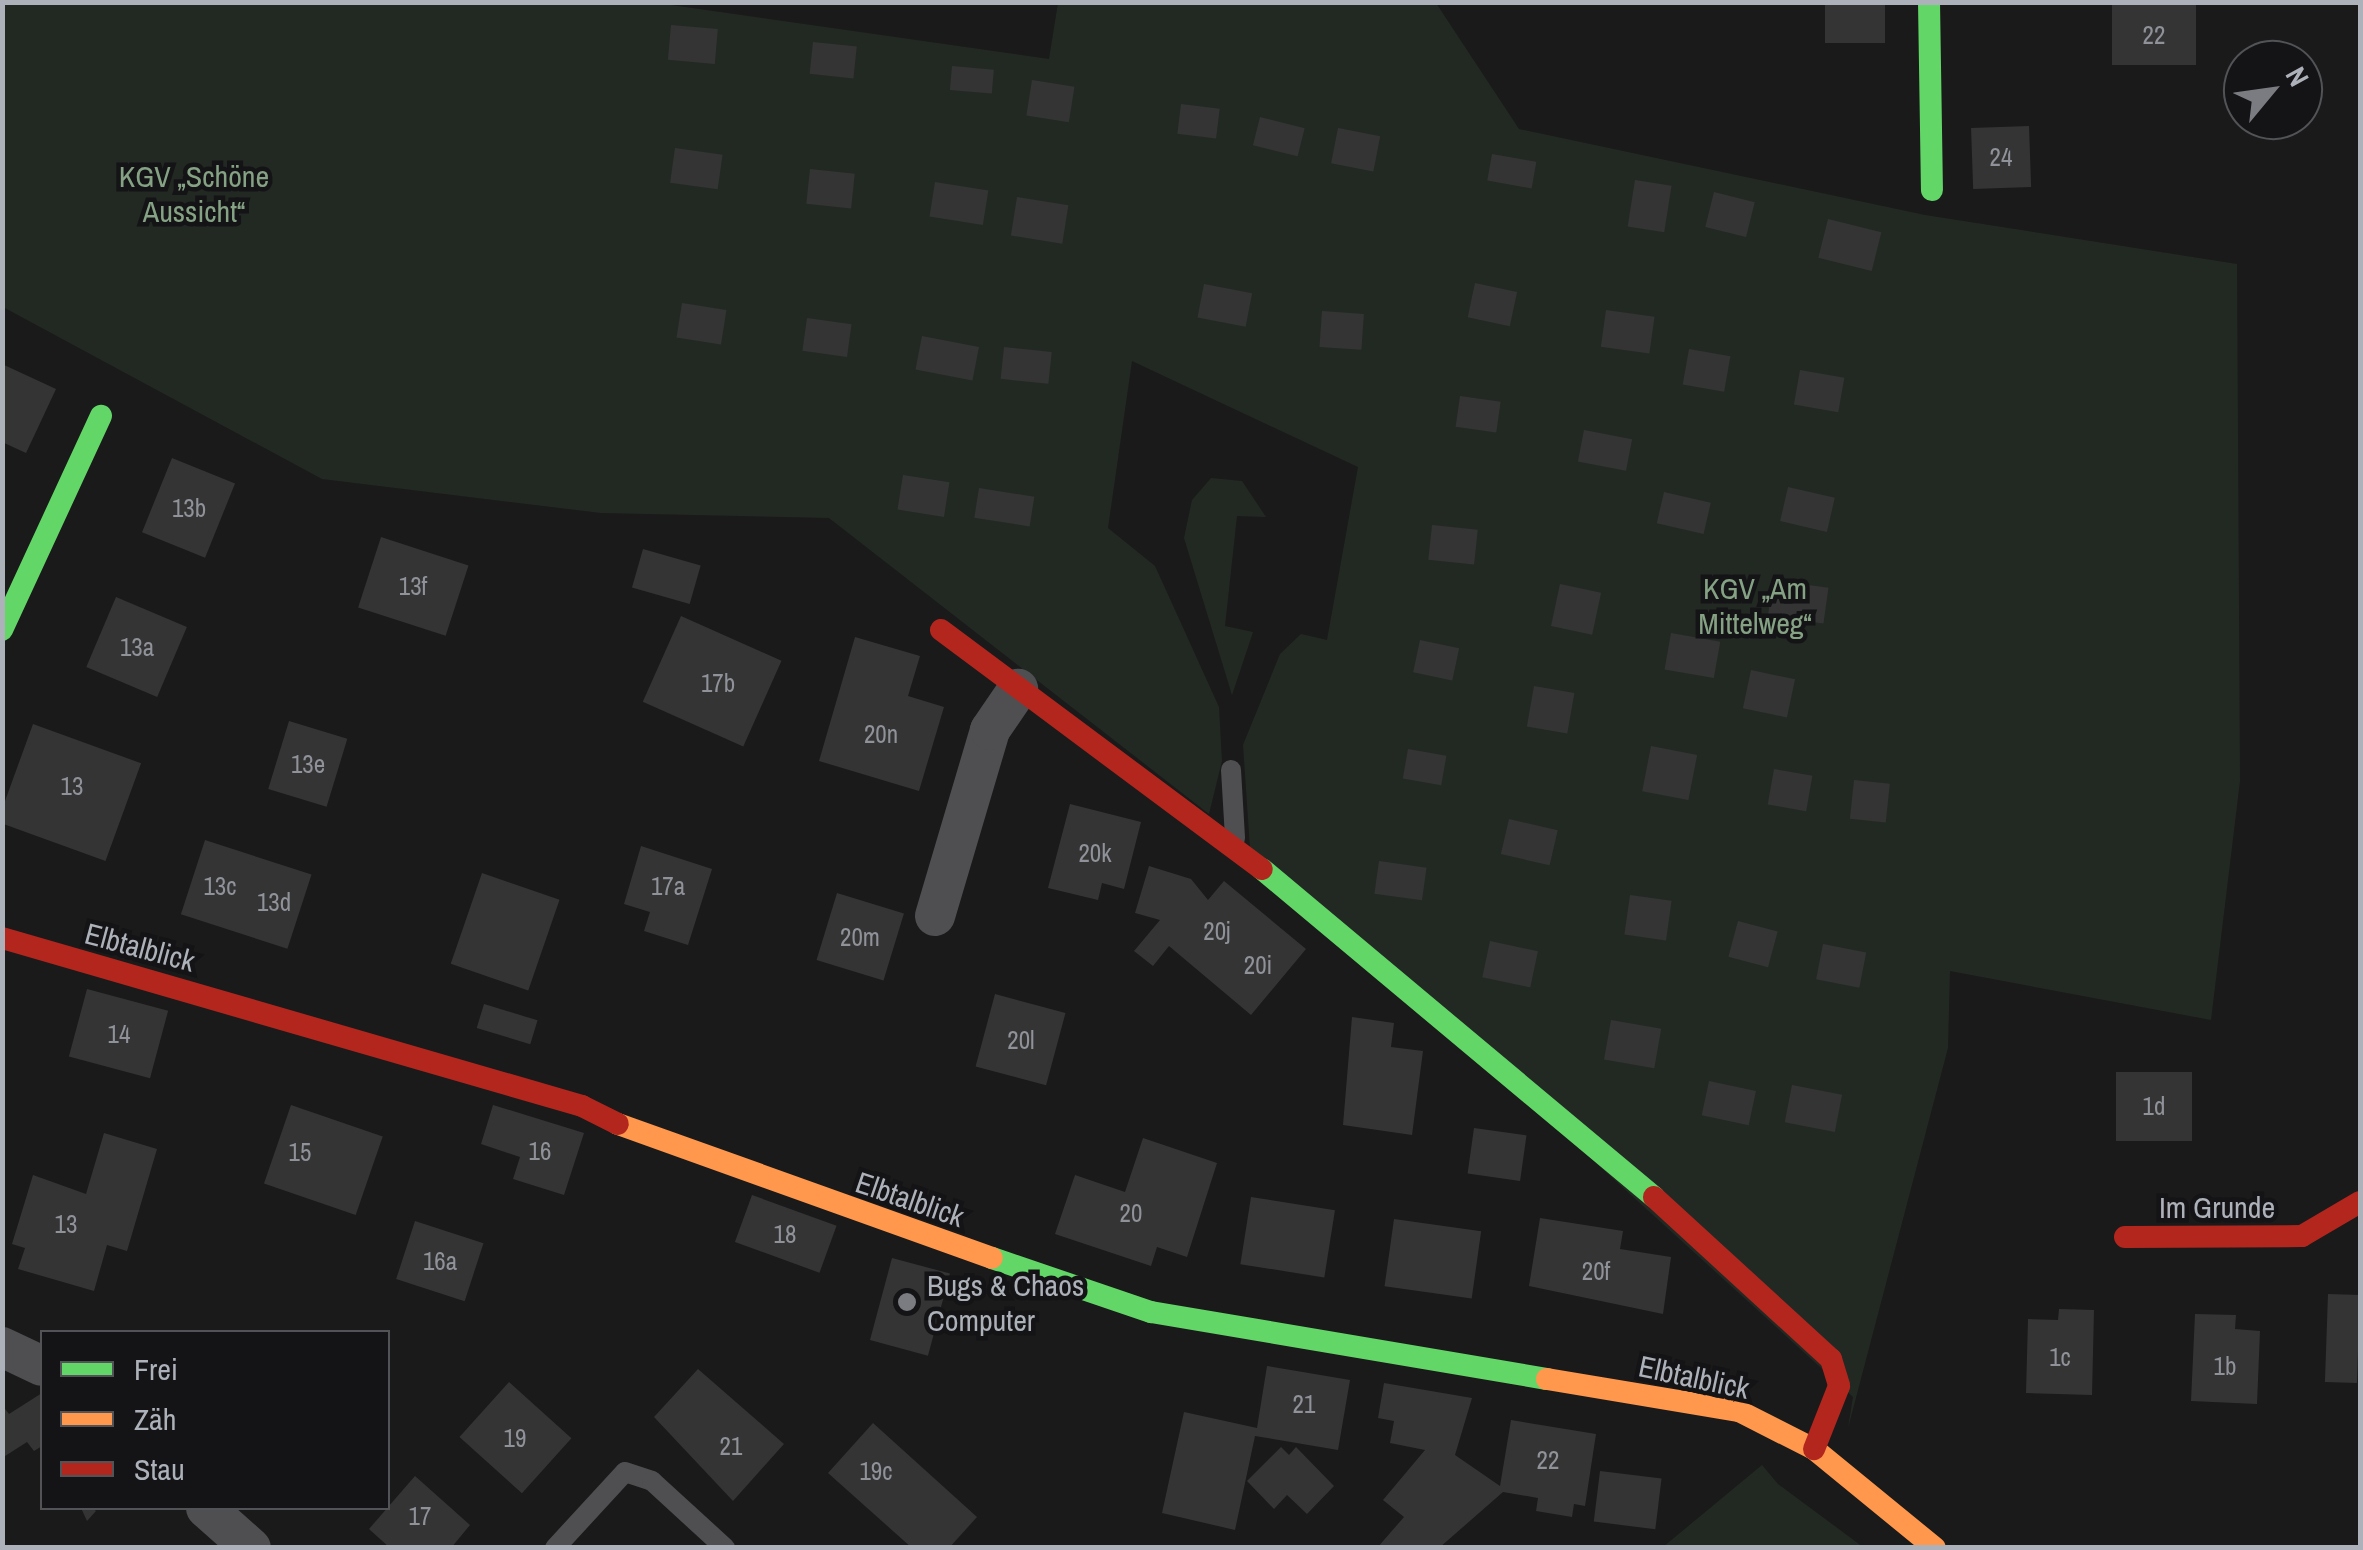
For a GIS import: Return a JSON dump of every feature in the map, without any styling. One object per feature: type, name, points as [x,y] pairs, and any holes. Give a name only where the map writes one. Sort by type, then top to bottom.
[{"type":"street","points":[[1929,2],[1932,190]]},
{"type":"street","points":[[2,630],[102,416]]},
{"type":"street","points":[[942,630],[1235,846],[1780,1303],[1831,1359],[1838,1386],[1814,1449]]},
{"type":"street","points":[[935,916],[990,730],[1018,688]]},
{"type":"street","name":"Elbtalblick","points":[[2,938],[582,1106],[660,1146],[1151,1312],[1739,1412],[1814,1449],[1935,1548]]},
{"type":"street","name":"Im Grunde","points":[[2125,1238],[2302,1236],[2360,1202]]},
{"type":"street","points":[[2,1347],[40,1365]]},
{"type":"street","points":[[208,1510],[251,1548]]},
{"type":"lane","points":[[1231,770],[1235,846]]},
{"type":"lane","points":[[555,1548],[625,1472],[652,1481],[726,1548]]},
{"type":"green space","name":"KGV „Am Mittelweg“","points":[[650,2],[1049,59],[1058,3],[1436,3],[1519,129],[1925,215],[2237,264],[2240,781],[2211,1020],[1950,971],[1948,1048],[1848,1428],[1853,1397],[1250,848],[1243,745],[1280,654],[1301,634],[1327,640],[1358,467],[1132,361],[1108,528],[1155,566],[1219,707],[1222,761],[1209,814],[829,518],[601,513],[322,479],[3,307],[2,3]]},
{"type":"green space","points":[[1211,478],[1242,481],[1266,517],[1237,516],[1225,626],[1253,632],[1232,695],[1184,538],[1192,500]]},
{"type":"green space","points":[[1762,1465],[1778,1484],[1863,1547],[1663,1547]]},
{"type":"building","points":[[1825,2],[1885,2],[1885,43],[1825,43]]},
{"type":"building","points":[[2112,4],[2196,4],[2196,65],[2112,65]]},
{"type":"building","points":[[671,25],[718,29],[715,64],[668,60]]},
{"type":"building","points":[[813,42],[857,47],[853,78],[810,74]]},
{"type":"building","points":[[952,66],[994,70],[992,94],[950,90]]},
{"type":"building","points":[[1032,80],[1074,87],[1069,122],[1026,116]]},
{"type":"building","points":[[1181,104],[1220,109],[1216,139],[1177,134]]},
{"type":"building","points":[[1260,117],[1305,128],[1298,156],[1253,145]]},
{"type":"building","points":[[2029,126],[2031,187],[1973,189],[1971,128]]},
{"type":"building","points":[[1338,128],[1380,136],[1373,172],[1331,163]]},
{"type":"building","points":[[675,148],[723,155],[718,189],[670,183]]},
{"type":"building","points":[[1492,154],[1536,162],[1532,188],[1487,181]]},
{"type":"building","points":[[810,169],[855,174],[851,209],[806,204]]},
{"type":"building","points":[[1635,180],[1672,186],[1664,232],[1628,226]]},
{"type":"building","points":[[935,182],[988,190],[983,225],[930,217]]},
{"type":"building","points":[[1714,192],[1755,202],[1746,237],[1705,227]]},
{"type":"building","points":[[1017,197],[1068,205],[1062,244],[1011,236]]},
{"type":"building","points":[[1828,219],[1881,232],[1872,271],[1818,258]]},
{"type":"building","points":[[1475,283],[1517,292],[1510,326],[1468,317]]},
{"type":"building","points":[[1204,284],[1252,293],[1246,327],[1198,317]]},
{"type":"building","points":[[682,303],[726,310],[721,345],[677,338]]},
{"type":"building","points":[[1606,310],[1655,317],[1649,353],[1601,347]]},
{"type":"building","points":[[1322,311],[1364,314],[1361,350],[1319,347]]},
{"type":"building","points":[[807,318],[852,324],[847,357],[802,351]]},
{"type":"building","points":[[922,336],[979,347],[972,380],[916,369]]},
{"type":"building","points":[[1004,347],[1052,352],[1048,384],[1001,379]]},
{"type":"building","points":[[1689,349],[1730,356],[1724,392],[1683,384]]},
{"type":"building","points":[[2,364],[56,389],[26,453],[2,442]]},
{"type":"building","points":[[1800,370],[1844,378],[1838,412],[1794,404]]},
{"type":"building","points":[[1460,396],[1501,402],[1496,432],[1456,427]]},
{"type":"building","points":[[1584,430],[1632,439],[1626,471],[1578,461]]},
{"type":"building","points":[[172,458],[235,483],[205,558],[142,532]]},
{"type":"building","points":[[903,475],[949,482],[944,517],[898,510]]},
{"type":"building","points":[[1788,487],[1835,498],[1827,532],[1780,521]]},
{"type":"building","points":[[979,488],[1034,497],[1030,526],[974,518]]},
{"type":"building","points":[[1664,492],[1711,503],[1704,534],[1657,523]]},
{"type":"building","points":[[1432,525],[1478,530],[1474,565],[1428,560]]},
{"type":"building","points":[[381,537],[468,565],[446,636],[358,607]]},
{"type":"building","points":[[643,549],[701,566],[690,604],[632,587]]},
{"type":"building","points":[[1773,580],[1828,588],[1823,623],[1768,616]]},
{"type":"building","points":[[1560,584],[1601,593],[1592,635],[1551,626]]},
{"type":"building","points":[[116,597],[187,627],[157,697],[86,667]]},
{"type":"building","points":[[681,616],[781,661],[743,747],[643,702]]},
{"type":"building","points":[[1671,633],[1720,642],[1714,678],[1665,669]]},
{"type":"building","points":[[855,637],[920,656],[908,696],[944,707],[919,791],[819,761]]},
{"type":"building","points":[[1420,640],[1459,648],[1452,681],[1413,672]]},
{"type":"building","points":[[1751,670],[1795,679],[1787,718],[1743,708]]},
{"type":"building","points":[[1534,686],[1574,693],[1567,733],[1527,726]]},
{"type":"building","points":[[289,721],[347,739],[327,807],[268,789]]},
{"type":"building","points":[[33,724],[141,763],[105,861],[2,823],[2,809]]},
{"type":"building","points":[[1651,746],[1697,755],[1688,800],[1642,791]]},
{"type":"building","points":[[1408,749],[1446,756],[1441,785],[1403,779]]},
{"type":"building","points":[[1774,769],[1812,776],[1806,811],[1768,804]]},
{"type":"building","points":[[1854,780],[1890,784],[1886,823],[1850,819]]},
{"type":"building","points":[[1070,804],[1141,822],[1124,889],[1102,883],[1098,900],[1048,888]]},
{"type":"building","points":[[1509,819],[1558,830],[1550,865],[1501,854]]},
{"type":"building","points":[[205,840],[312,875],[287,949],[181,914]]},
{"type":"building","points":[[641,846],[712,869],[688,945],[644,931],[650,912],[624,904]]},
{"type":"building","points":[[1379,861],[1427,868],[1422,900],[1374,894]]},
{"type":"building","points":[[1149,866],[1191,879],[1208,900],[1224,881],[1306,949],[1251,1015],[1169,946],[1153,966],[1134,951],[1160,920],[1135,913]]},
{"type":"building","points":[[482,873],[560,900],[528,990],[451,964]]},
{"type":"building","points":[[837,893],[904,913],[883,980],[817,960]]},
{"type":"building","points":[[1630,895],[1672,901],[1666,940],[1624,935]]},
{"type":"building","points":[[1738,921],[1778,932],[1768,967],[1728,957]]},
{"type":"building","points":[[1490,941],[1538,951],[1530,987],[1482,977]]},
{"type":"building","points":[[1823,944],[1866,952],[1859,988],[1816,979]]},
{"type":"building","points":[[87,989],[168,1011],[150,1078],[69,1057]]},
{"type":"building","points":[[995,994],[1066,1013],[1046,1085],[976,1066]]},
{"type":"building","points":[[484,1004],[538,1020],[530,1044],[477,1028]]},
{"type":"building","points":[[1352,1017],[1394,1023],[1391,1047],[1423,1051],[1412,1135],[1343,1125]]},
{"type":"building","points":[[1611,1020],[1661,1029],[1654,1068],[1604,1059]]},
{"type":"building","points":[[2116,1072],[2192,1072],[2192,1141],[2116,1141]]},
{"type":"building","points":[[1709,1081],[1756,1091],[1749,1125],[1702,1115]]},
{"type":"building","points":[[1792,1085],[1842,1095],[1835,1132],[1785,1122]]},
{"type":"building","points":[[291,1105],[383,1137],[356,1215],[264,1183]]},
{"type":"building","points":[[493,1105],[584,1133],[564,1195],[513,1179],[520,1157],[481,1144]]},
{"type":"building","points":[[1474,1128],[1526,1135],[1520,1181],[1468,1174]]},
{"type":"building","points":[[104,1133],[157,1149],[127,1251],[107,1245],[94,1291],[18,1269],[25,1248],[12,1244],[33,1175],[86,1194]]},
{"type":"building","points":[[1143,1138],[1217,1163],[1187,1257],[1157,1247],[1151,1266],[1055,1234],[1075,1175],[1125,1192]]},
{"type":"building","points":[[752,1195],[837,1226],[819,1273],[735,1242]]},
{"type":"building","points":[[1251,1197],[1335,1210],[1324,1277],[1240,1264]]},
{"type":"building","points":[[1540,1218],[1623,1231],[1620,1249],[1671,1257],[1663,1314],[1529,1286]]},
{"type":"building","points":[[1394,1219],[1481,1231],[1472,1299],[1385,1286]]},
{"type":"building","points":[[415,1221],[483,1243],[465,1301],[396,1279]]},
{"type":"building","points":[[892,1258],[950,1274],[928,1356],[870,1340]]},
{"type":"building","points":[[2328,1294],[2360,1295],[2357,1383],[2325,1382]]},
{"type":"building","points":[[2059,1309],[2094,1310],[2092,1395],[2026,1393],[2028,1319],[2058,1320]]},
{"type":"building","points":[[2195,1314],[2236,1315],[2235,1329],[2260,1331],[2257,1404],[2191,1401]]},
{"type":"building","points":[[1267,1366],[1350,1380],[1338,1450],[1255,1436],[1235,1530],[1162,1513],[1184,1412],[1257,1428]]},
{"type":"building","points":[[698,1369],[784,1444],[733,1501],[654,1417]]},
{"type":"building","points":[[509,1382],[571,1438],[522,1493],[459,1437]]},
{"type":"building","points":[[1384,1383],[1472,1398],[1455,1455],[1500,1486],[1511,1420],[1596,1434],[1585,1506],[1574,1504],[1572,1517],[1536,1511],[1538,1498],[1503,1492],[1439,1548],[1377,1548],[1404,1517],[1383,1500],[1425,1450],[1390,1443],[1394,1421],[1378,1418]]},
{"type":"building","points":[[40,1394],[40,1447],[34,1451],[27,1442],[2,1458],[2,1405],[9,1414]]},
{"type":"building","points":[[873,1423],[977,1517],[949,1548],[912,1548],[828,1473]]},
{"type":"building","points":[[1281,1447],[1289,1455],[1296,1447],[1334,1486],[1307,1514],[1287,1495],[1274,1509],[1247,1481]]},
{"type":"building","points":[[1600,1471],[1662,1479],[1655,1529],[1594,1522]]},
{"type":"building","points":[[415,1476],[470,1525],[451,1548],[390,1548],[369,1529],[385,1510],[390,1510],[390,1505]]},
{"type":"building","points":[[82,1510],[96,1511],[87,1521]]},
{"type":"traffic: fast","points":[[1929,2],[1932,190]]},
{"type":"traffic: fast","points":[[2,630],[101,416]]},
{"type":"traffic: fast","points":[[1262,869],[1654,1197]]},
{"type":"traffic: fast","points":[[992,1258],[1151,1312],[1547,1379]]},
{"type":"traffic: slow","points":[[618,1124],[992,1258]]},
{"type":"traffic: slow","points":[[1547,1379],[1739,1411],[1814,1449],[1935,1548]]},
{"type":"traffic: jam","points":[[941,630],[1262,869]]},
{"type":"traffic: jam","points":[[2,938],[582,1106],[618,1124]]},
{"type":"traffic: jam","points":[[1654,1197],[1831,1359],[1839,1386],[1814,1449]]},
{"type":"traffic: jam","points":[[2125,1237],[2302,1236],[2360,1202]]},
{"type":"place","name":"Bugs & Chaos Computer","points":[[907,1302]]},
{"type":"park label","name":"KGV „Schöne Aussicht“","points":[[194,193]]}]
